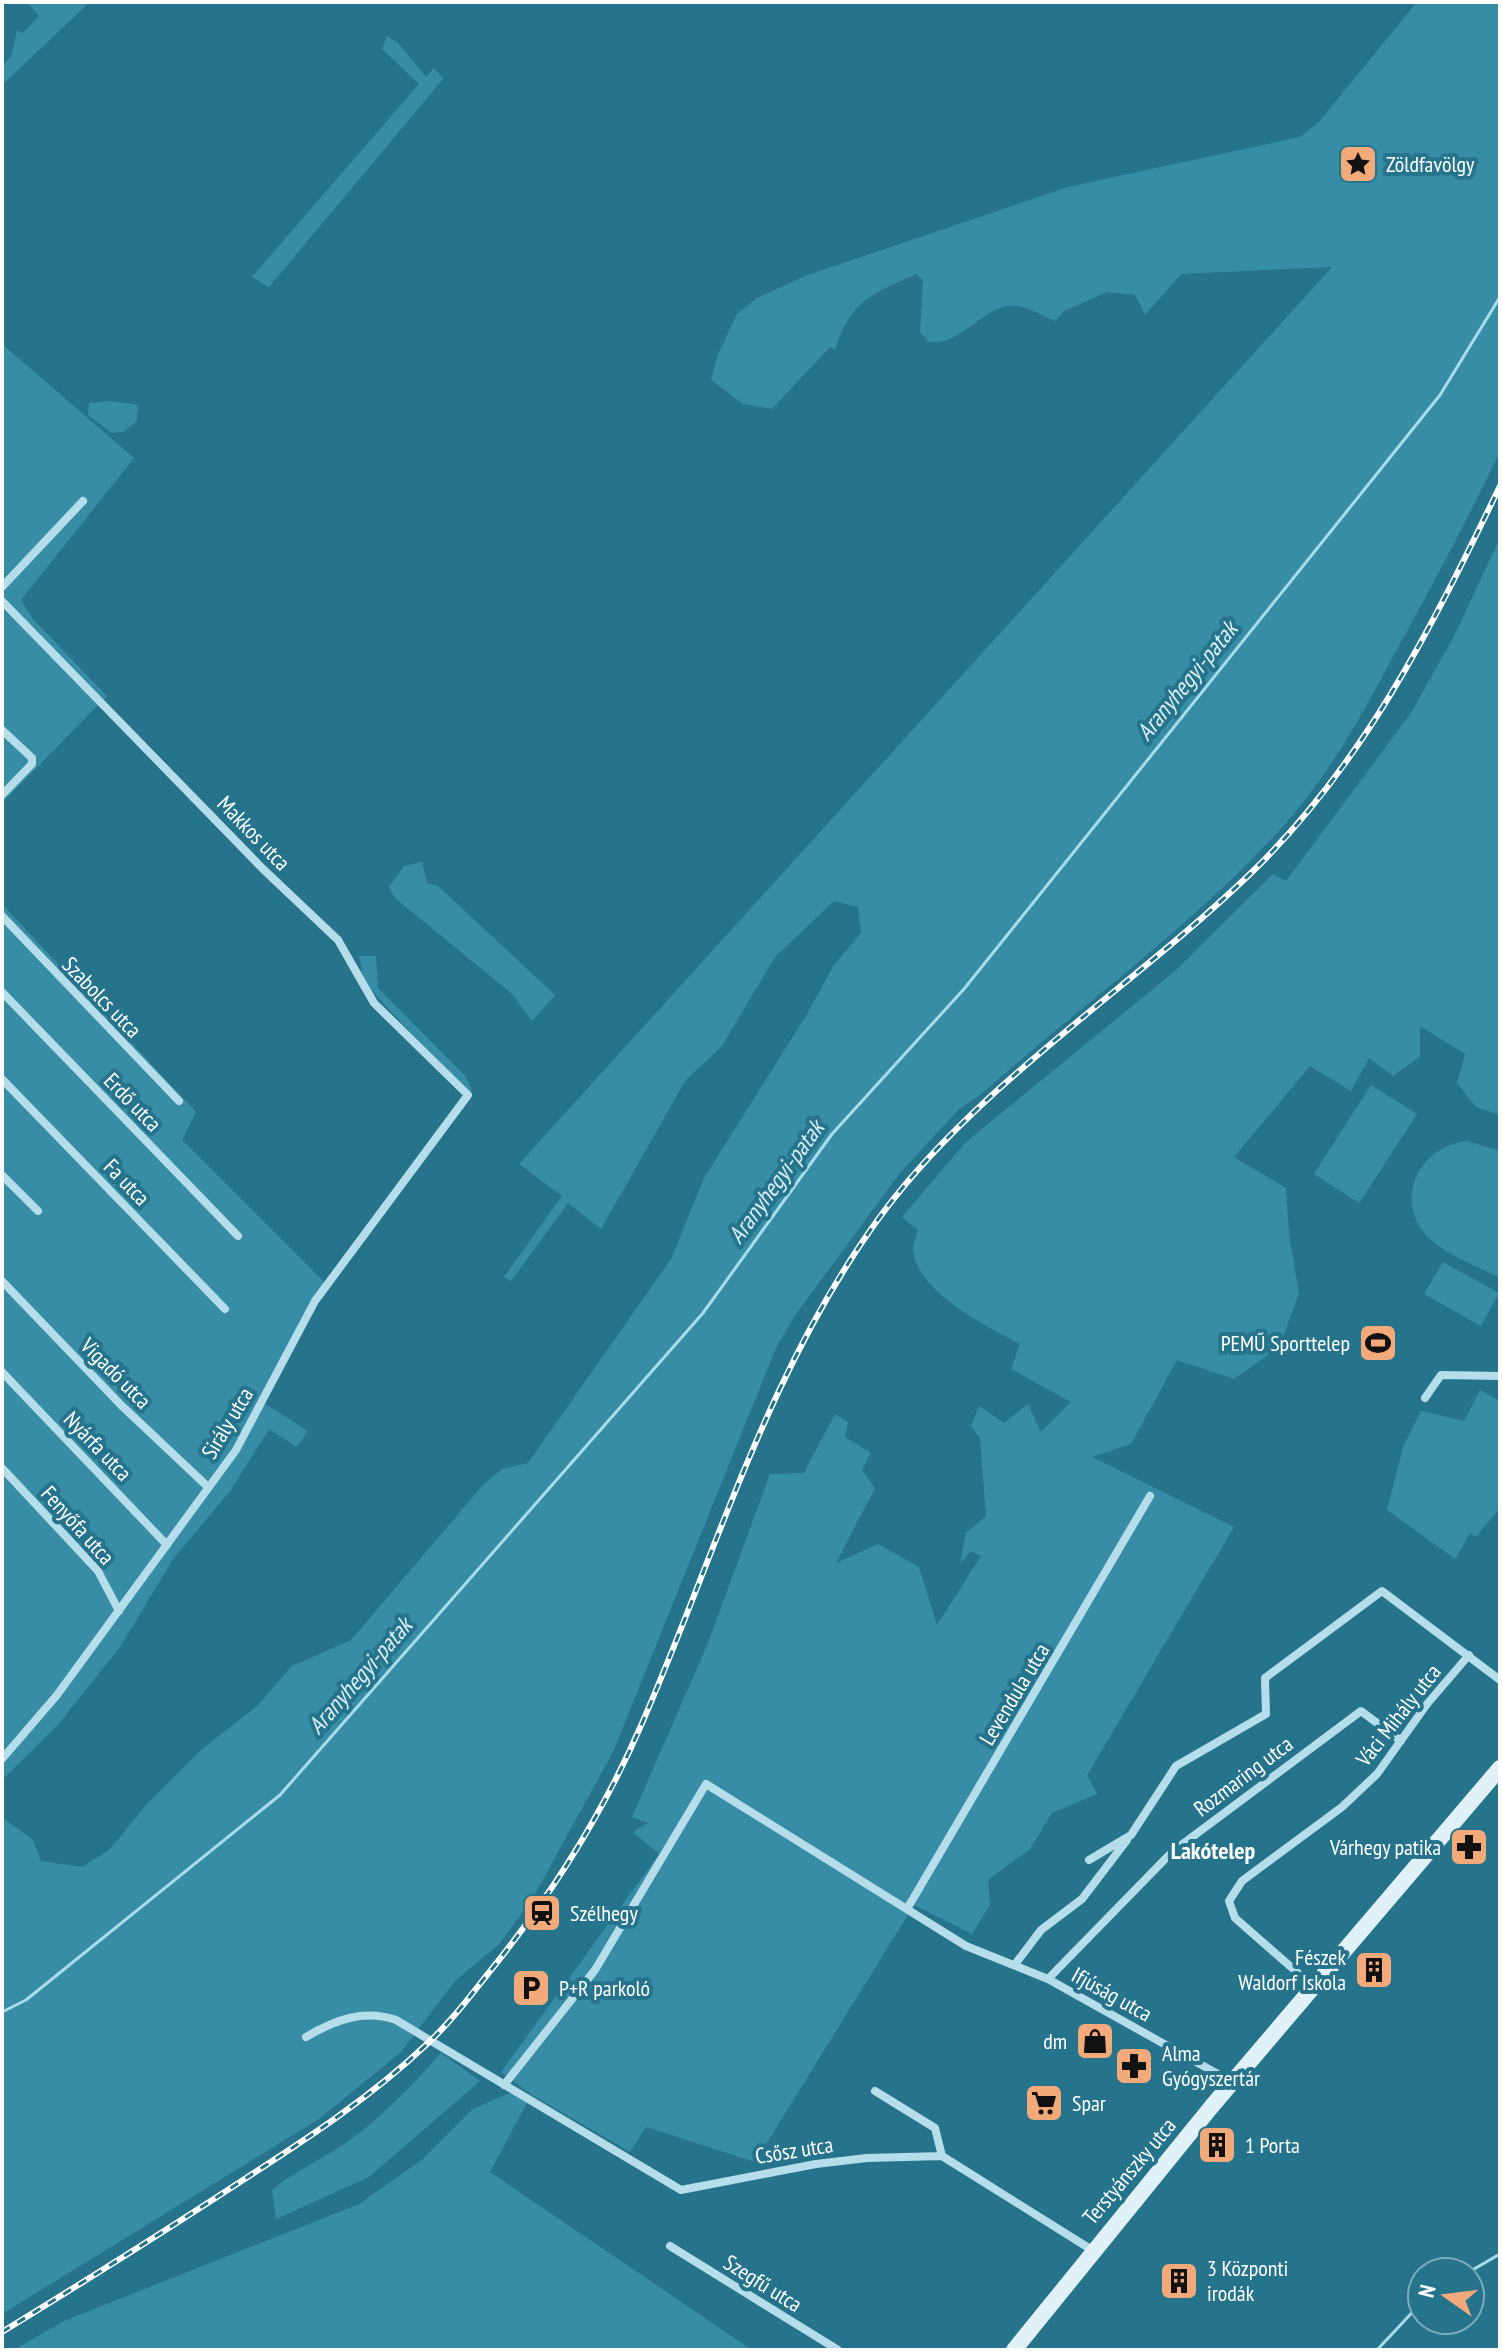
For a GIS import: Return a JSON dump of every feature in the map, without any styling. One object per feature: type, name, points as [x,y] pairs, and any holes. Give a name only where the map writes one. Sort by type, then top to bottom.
[{"type":"main road","name":"Terstyánszky utca","points":[[1014,2350],[1092,2250],[1232,2082],[1500,1768]]},
{"type":"street","points":[[2,587],[83,501]]},
{"type":"street","name":"Makkos utca","points":[[2,601],[263,869],[338,940],[374,1003],[468,1095]]},
{"type":"street","points":[[2,730],[32,758],[32,764],[2,795]]},
{"type":"street","name":"Szabolcs utca","points":[[2,916],[179,1101]]},
{"type":"street","name":"Erdő utca","points":[[2,992],[238,1236]]},
{"type":"street","name":"Fa utca","points":[[2,1079],[225,1309]]},
{"type":"street","name":"Sirály utca","points":[[2,1759],[25,1736],[236,1450],[315,1301],[468,1095]]},
{"type":"street","points":[[2,1175],[38,1211]]},
{"type":"street","name":"Vigadó utca","points":[[2,1281],[121,1405],[208,1487]]},
{"type":"street","name":"Nyárfa utca","points":[[2,1372],[167,1545]]},
{"type":"street","points":[[1425,1398],[1441,1375],[1500,1376]]},
{"type":"street","name":"Fenyőfa utca","points":[[2,1468],[98,1571],[119,1611]]},
{"type":"street","name":"Levendula utca","points":[[907,1909],[1150,1496]]},
{"type":"street","name":"Váci Mihály utca","points":[[1382,1591],[1500,1680]]},
{"type":"street","name":"Rozmaring utca","points":[[1016,1963],[1041,1930],[1082,1899],[1131,1835],[1176,1766],[1266,1714],[1265,1678],[1382,1591]]},
{"type":"street","name":"Váci Mihály utca","points":[[1314,1987],[1235,1918],[1229,1901],[1242,1881],[1342,1807],[1377,1774],[1427,1704],[1469,1655]]},
{"type":"street","name":"Rozmaring utca","points":[[1048,1979],[1172,1852],[1361,1711],[1401,1741]]},
{"type":"street","name":"Ifjúság utca","points":[[504,2085],[595,1970],[706,1784],[966,1946],[1016,1963],[1048,1979],[1232,2082]]},
{"type":"street","name":"Rozmaring utca","points":[[1089,1860],[1131,1835]]},
{"type":"street","name":"Csősz utca","points":[[306,2037],[352,2016],[386,2016],[424,2034],[681,2190],[764,2172],[867,2158],[942,2156]]},
{"type":"street","points":[[875,2091],[935,2128],[942,2156],[1092,2250]]},
{"type":"street","name":"Szegfű utca","points":[[670,2246],[838,2350]]},
{"type":"shaded area","points":[[27,2],[90,2],[2,85],[2,66],[11,57],[17,30],[23,33],[39,16]]},
{"type":"shaded area","points":[[1417,2],[1500,2],[1500,451],[1439,572],[1345,742],[1314,789],[1243,868],[1132,967],[979,1096],[959,1109],[900,1173],[796,1314],[776,1348],[613,1752],[531,1901],[499,1944],[455,1981],[401,2052],[319,2119],[2,2314],[2,1817],[33,1840],[41,1861],[82,1867],[109,1850],[147,1804],[202,1749],[257,1706],[292,1666],[351,1640],[483,1485],[502,1469],[528,1463],[671,1259],[704,1178],[807,1014],[834,965],[861,933],[858,907],[834,901],[775,957],[722,1046],[685,1081],[601,1229],[568,1203],[511,1281],[504,1277],[562,1196],[519,1164],[1332,267],[1181,274],[1145,315],[1135,295],[1107,292],[1064,311],[1055,321],[1025,308],[1007,306],[940,342],[929,342],[920,332],[923,280],[916,274],[864,301],[848,320],[835,350],[830,347],[772,409],[743,404],[711,380],[718,354],[737,314],[757,298],[805,276],[1068,187],[1300,137],[1318,123]]},
{"type":"shaded area","points":[[387,36],[398,43],[426,77],[434,68],[443,79],[269,287],[252,277],[419,84],[382,49]]},
{"type":"shaded area","points":[[2,344],[134,458],[21,600],[33,619],[107,696],[2,803]]},
{"type":"shaded area","points":[[109,401],[138,405],[137,421],[123,432],[112,433],[88,415],[89,403]]},
{"type":"shaded area","points":[[1500,538],[1500,1115],[1476,1107],[1457,1083],[1465,1054],[1420,1026],[1420,1057],[1393,1076],[1369,1058],[1351,1091],[1310,1066],[1234,1157],[1286,1188],[1289,1234],[1299,1294],[1279,1347],[1234,1379],[1177,1360],[1131,1444],[1092,1457],[1234,1527],[1087,1775],[1097,1794],[1052,1813],[1030,1849],[988,1880],[990,1905],[972,1934],[914,1905],[755,2162],[646,2127],[630,2152],[532,2095],[501,2072],[659,1854],[633,1832],[648,1823],[632,1817],[708,1643],[770,1474],[804,1473],[835,1414],[848,1422],[845,1437],[871,1453],[862,1470],[875,1488],[836,1563],[878,1544],[919,1567],[937,1625],[981,1556],[971,1551],[960,1564],[966,1533],[986,1516],[980,1438],[971,1426],[979,1406],[1004,1423],[1028,1404],[1041,1432],[1071,1402],[1011,1369],[1020,1344],[956,1306],[926,1280],[917,1265],[913,1249],[918,1230],[902,1217],[966,1142],[1175,971],[1273,874],[1286,881],[1411,713],[1454,636]]},
{"type":"shaded area","points":[[422,862],[427,883],[438,886],[555,995],[532,1021],[512,994],[395,898],[389,887],[404,866]]},
{"type":"shaded area","points":[[2,904],[196,1112],[182,1140],[327,1285],[262,1402],[308,1431],[297,1447],[269,1429],[231,1490],[173,1559],[120,1647],[57,1726],[2,1780]]},
{"type":"shaded area","points":[[359,956],[376,956],[378,988],[466,1077],[472,1090],[468,1095],[364,982]]},
{"type":"shaded area","points":[[1371,1085],[1417,1114],[1359,1203],[1314,1174]]},
{"type":"shaded area","points":[[1467,1141],[1500,1151],[1500,1278],[1436,1244],[1418,1223],[1413,1208],[1412,1192],[1424,1164],[1450,1145]]},
{"type":"shaded area","points":[[1443,1262],[1499,1293],[1481,1326],[1424,1294]]},
{"type":"shaded area","points":[[1480,1390],[1500,1401],[1500,1508],[1476,1537],[1470,1533],[1455,1559],[1387,1510],[1403,1447],[1421,1411],[1464,1421]]},
{"type":"shaded area","points":[[441,2053],[480,2081],[369,2177],[276,2219],[272,2190],[359,2133],[396,2101]]},
{"type":"shaded area","points":[[512,2092],[528,2101],[490,2172],[752,2350],[14,2350],[64,2321],[359,2204],[423,2159],[473,2109]]},
{"type":"waterway","name":"Aranyhegyi-patak","points":[[2,2012],[26,2000],[280,1795],[703,1313],[832,1134],[964,989],[1440,395],[1500,297]]},
{"type":"waterway","points":[[1486,2262],[1500,2254]]},
{"type":"waterway","points":[[1377,2350],[1406,2319]]},
{"type":"railway","points":[[2,2332],[336,2118],[405,2064],[436,2036],[468,1999],[556,1881],[612,1787],[643,1721],[776,1396],[842,1273],[882,1214],[920,1167],[963,1122],[1205,915],[1291,832],[1328,787],[1392,692],[1448,591],[1500,486]]},
{"type":"place","name":"Zöldfavölgy","points":[[1358,164]]},
{"type":"place","name":"PEMŰ Sporttelep","points":[[1378,1343]]},
{"type":"place","name":"Várhegy patika","points":[[1469,1847]]},
{"type":"place","name":"Szélhegy","points":[[542,1913]]},
{"type":"place","name":"Fészek Waldorf Iskola","points":[[1374,1970]]},
{"type":"place","name":"P+R parkoló","points":[[531,1988]]},
{"type":"place","name":"dm","points":[[1095,2041]]},
{"type":"place","name":"Alma Gyógyszertár","points":[[1134,2066]]},
{"type":"place","name":"Spar","points":[[1044,2103]]},
{"type":"place","name":"1 Porta","points":[[1217,2145]]},
{"type":"place","name":"3 Központi irodák","points":[[1179,2281]]},
{"type":"district","name":"Lakótelep","points":[[1213,1851]]}]
